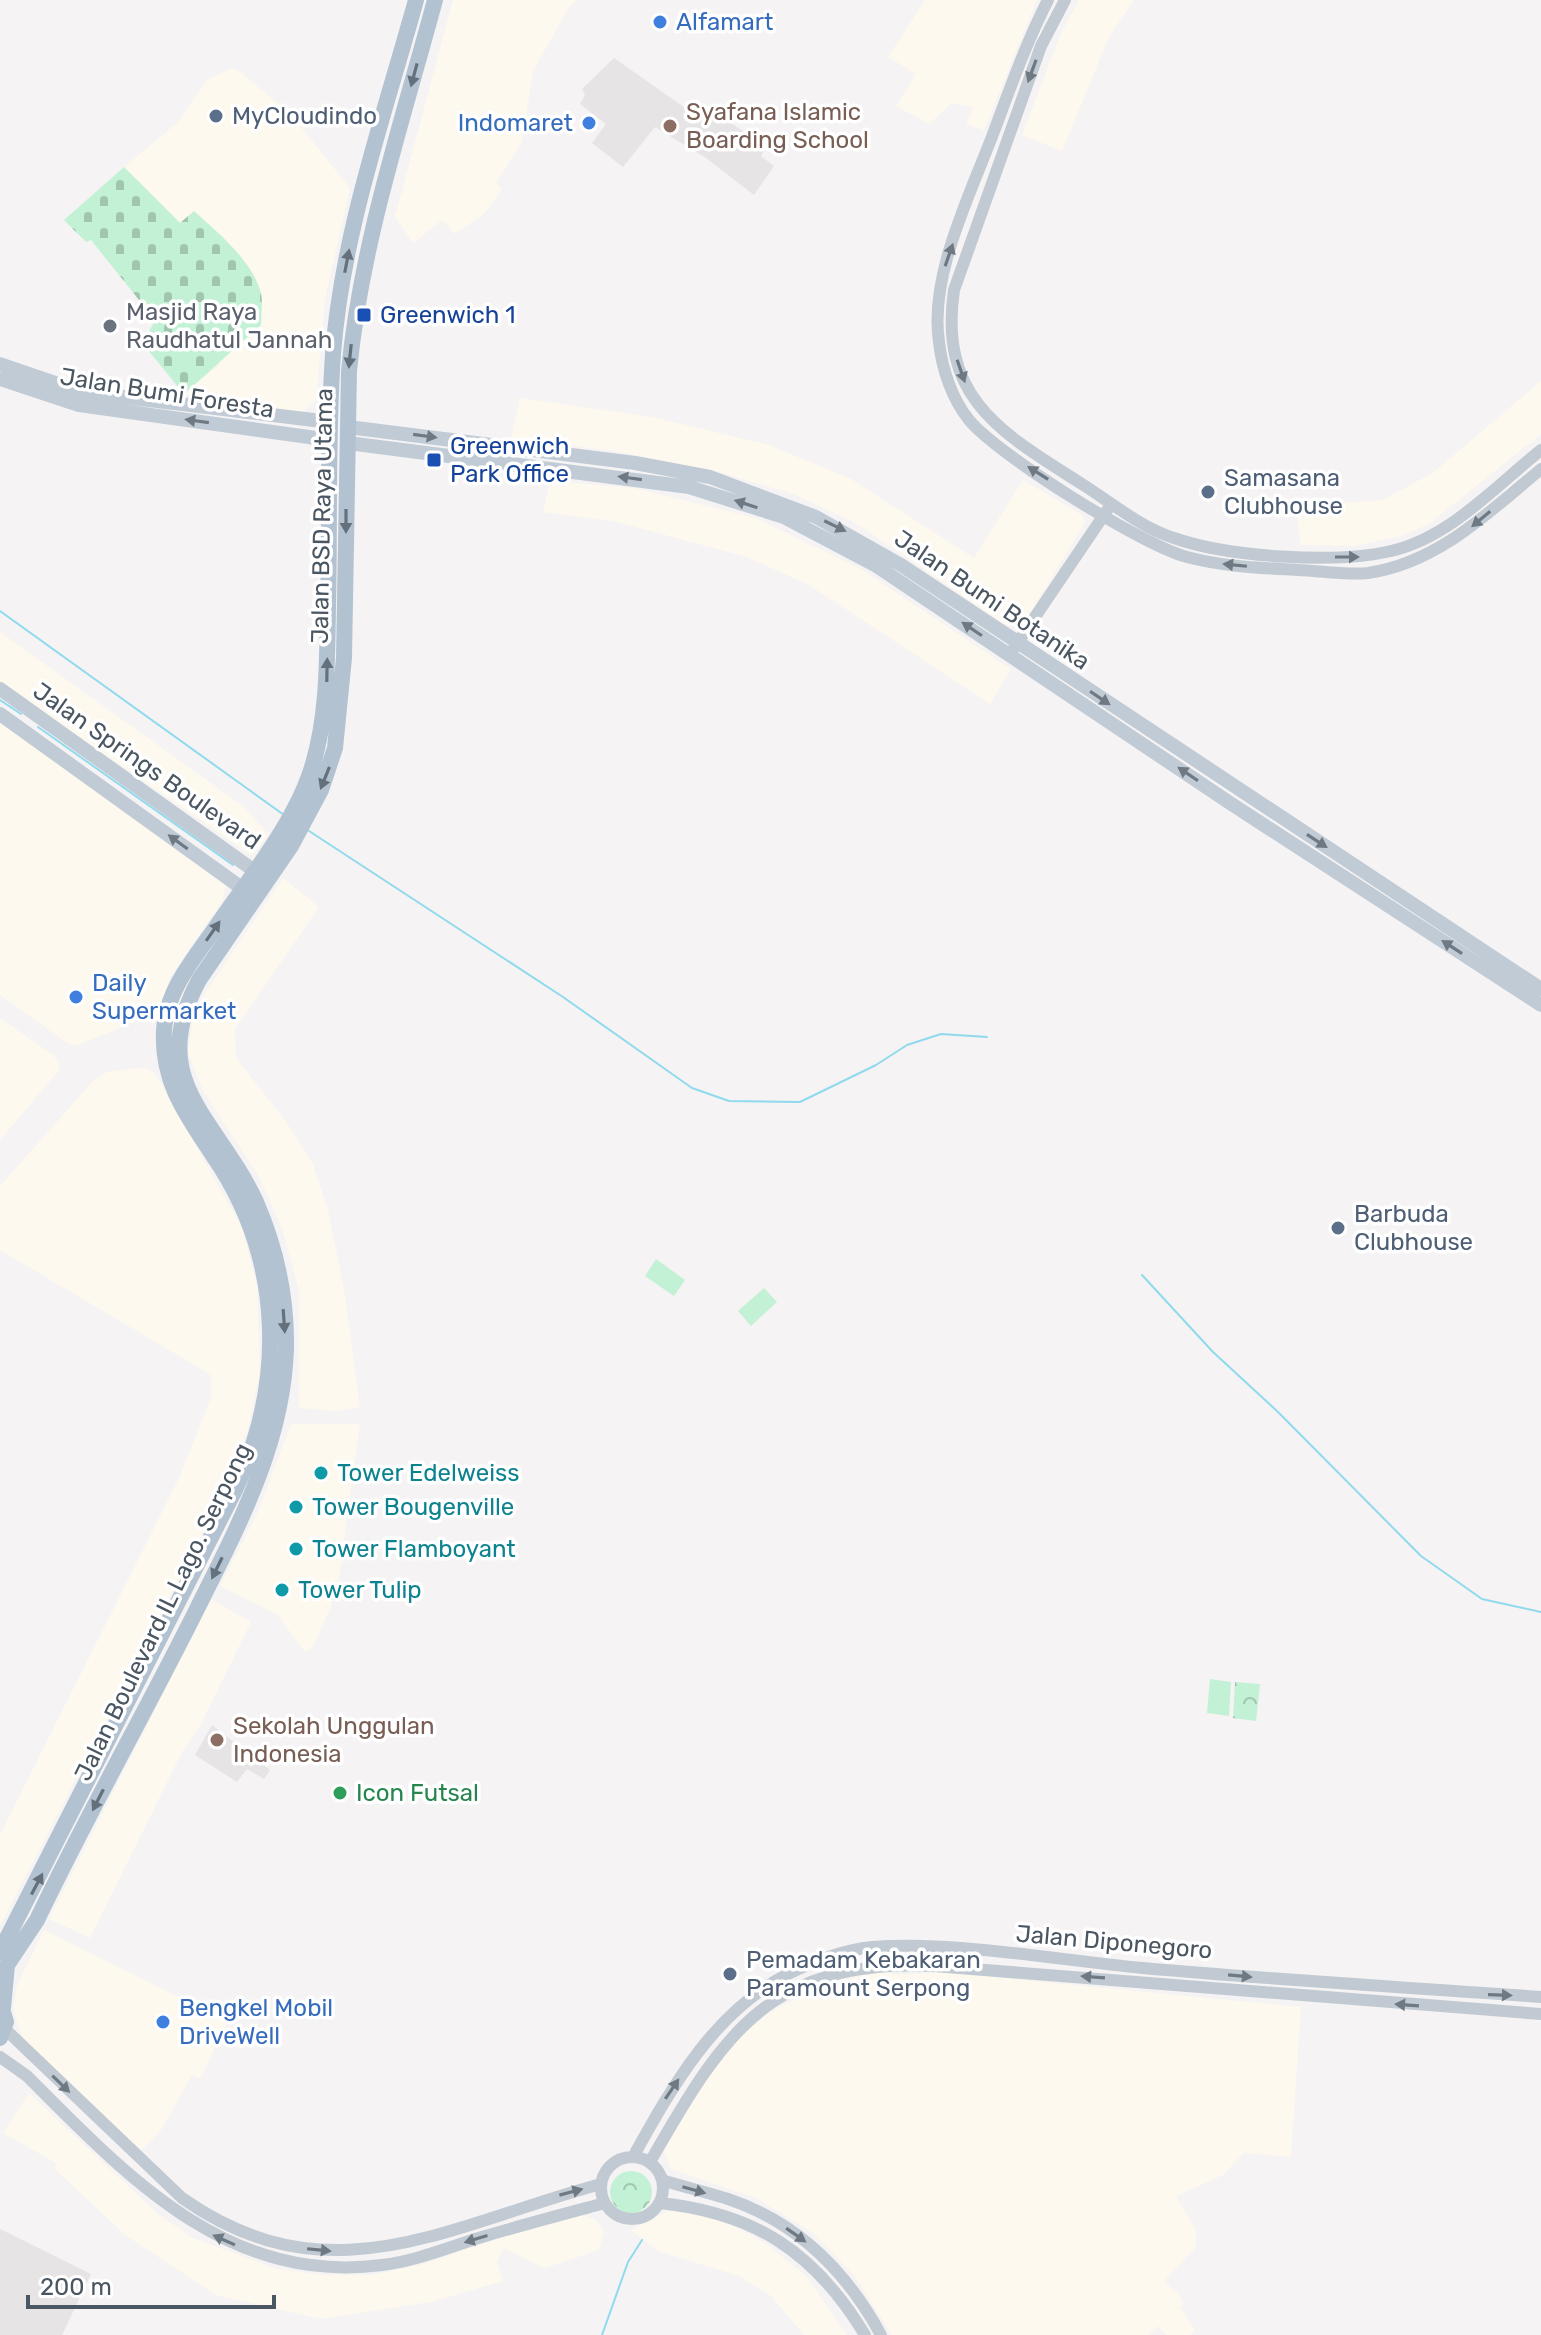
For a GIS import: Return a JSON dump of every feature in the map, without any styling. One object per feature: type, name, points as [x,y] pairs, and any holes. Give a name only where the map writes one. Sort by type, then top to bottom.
[{"type":"main road","name":"Jalan BSD Raya Utama","points":[[304,805],[327,683],[333,352],[345,268],[416,0]]},
{"type":"main road","name":"Jalan BSD Raya Utama","points":[[287,836],[330,767],[341,712],[349,371],[360,281],[435,0]]},
{"type":"main road","name":"Jalan Bumi Foresta","points":[[0,364],[124,404],[330,440]]},
{"type":"main road","name":"Jalan Bumi Foresta","points":[[0,379],[44,396],[330,422]]},
{"type":"main road","name":"Jalan Bumi Botanika","points":[[348,435],[635,463],[774,498],[855,536],[1014,648],[1541,1005]]},
{"type":"main road","name":"Jalan Springs Boulevard","points":[[0,689],[268,880]]},
{"type":"main road","points":[[23,730],[35,713]]},
{"type":"main road","name":"Jalan Springs Boulevard","points":[[0,714],[256,898]]},
{"type":"main road","name":"Jalan Bumi Botanika","points":[[1234,796],[1541,989]]},
{"type":"main road","name":"Jalan Boulevard IL Lago. Serpong","points":[[268,1255],[239,1198],[173,1092],[163,1045],[166,1011],[177,983],[254,869],[287,836]]},
{"type":"main road","name":"Jalan Boulevard IL Lago. Serpong","points":[[2,2034],[7,1965],[37,1920],[77,1822],[247,1465],[263,1412],[270,1365],[268,1255],[246,1183],[184,1082],[178,1058],[179,1029],[187,1003],[268,880],[287,836]]},
{"type":"main road","name":"Jalan Boulevard IL Lago. Serpong","points":[[0,1952],[77,1822]]},
{"type":"street","points":[[1048,0],[1025,51],[944,270],[937,314],[938,341],[959,405],[980,432],[1000,449],[1164,550],[1188,558],[1231,565],[1366,573],[1404,564],[1461,536],[1541,469]]},
{"type":"street","points":[[1061,2],[1041,46],[959,272],[951,332],[967,387],[988,419],[1015,441],[1158,533],[1210,548],[1319,557],[1365,557],[1423,541],[1448,525],[1541,450]]},
{"type":"street","points":[[1014,648],[1112,503]]},
{"type":"street","name":"Jalan Diponegoro","points":[[633,2157],[667,2097],[700,2048],[722,2024],[772,1983],[816,1962],[852,1950],[872,1947],[935,1948],[1274,1995],[1541,2014]]},
{"type":"street","points":[[934,1966],[935,1948]]},
{"type":"street","points":[[816,1962],[821,1977]]},
{"type":"street","name":"Jalan Diponegoro","points":[[650,2162],[721,2047],[771,2004],[821,1977],[877,1964],[1275,1979],[1541,1997]]},
{"type":"street","points":[[1274,1995],[1275,1979]]},
{"type":"street","points":[[2,2034],[182,2198],[207,2215],[255,2239],[334,2252],[392,2247],[601,2184]]},
{"type":"street","points":[[0,2057],[27,2076],[187,2220],[249,2251],[285,2261],[344,2267],[383,2265],[605,2203]]},
{"type":"street","points":[[104,2148],[115,2137]]},
{"type":"street","points":[[662,2180],[660,2203],[652,2212],[628,2219],[616,2215],[605,2203],[601,2184],[606,2170],[618,2160],[633,2157],[650,2162],[662,2180],[750,2208],[797,2235],[840,2272],[881,2335]]},
{"type":"street","points":[[660,2203],[721,2213],[757,2226],[781,2241],[836,2292],[865,2335]]},
{"type":"street","points":[[285,2261],[289,2246]]},
{"type":"shaded area","points":[[453,0],[577,0],[569,7],[533,71],[522,142],[496,183],[502,189],[485,213],[455,234],[442,220],[413,243],[395,217]]},
{"type":"shaded area","points":[[925,0],[1037,0],[984,130],[966,124],[973,108],[952,103],[929,124],[896,106],[916,74],[888,57]]},
{"type":"shaded area","points":[[1079,0],[1134,0],[1109,37],[1062,151],[1022,135],[1061,33]]},
{"type":"shaded area","name":"Syafana Islamic Boarding School","points":[[614,58],[698,117],[706,107],[766,146],[761,156],[774,166],[754,195],[706,158],[655,127],[623,167],[592,143],[606,124],[580,104],[585,95],[582,89]]},
{"type":"shaded area","points":[[231,68],[242,73],[292,116],[350,188],[325,299],[316,400],[302,413],[184,394],[218,366],[249,269],[221,235],[181,223],[124,167],[178,122],[207,80]]},
{"type":"shaded area","points":[[1541,381],[1541,434],[1429,524],[1401,536],[1354,546],[1300,545],[1297,506],[1383,500],[1434,472]]},
{"type":"shaded area","points":[[520,398],[652,417],[769,445],[851,479],[974,558],[1023,480],[1082,515],[1085,523],[1025,621],[1004,624],[856,523],[793,494],[719,472],[614,451],[511,438]]},
{"type":"shaded area","points":[[550,481],[634,488],[755,518],[861,569],[1011,669],[990,704],[809,585],[747,557],[613,521],[543,512]]},
{"type":"shaded area","points":[[0,632],[243,806],[269,835],[252,856],[0,682]]},
{"type":"shaded area","points":[[0,722],[226,885],[222,901],[171,976],[161,1006],[154,1014],[78,1045],[69,1044],[0,995]]},
{"type":"shaded area","points":[[283,878],[319,907],[235,1029],[236,1058],[285,1120],[313,1164],[328,1210],[344,1289],[360,1407],[337,1411],[299,1408],[299,1291],[282,1228],[258,1175],[203,1091],[188,1053],[192,1021],[203,996]]},
{"type":"shaded area","points":[[0,1018],[53,1055],[60,1069],[0,1140]]},
{"type":"shaded area","points":[[149,1069],[156,1075],[242,1228],[257,1285],[260,1372],[248,1429],[227,1485],[0,1926],[0,1835],[180,1476],[211,1397],[211,1375],[0,1250],[0,1186],[93,1081],[107,1072]]},
{"type":"shaded area","points":[[291,1424],[360,1424],[337,1592],[314,1645],[305,1652],[277,1614],[220,1586],[258,1512]]},
{"type":"shaded area","points":[[211,1599],[251,1622],[200,1726],[182,1752],[90,1938],[49,1919]]},
{"type":"shaded area","name":"Sekolah Unggulan Indonesia","points":[[212,1725],[270,1770],[264,1779],[247,1769],[237,1782],[195,1755]]},
{"type":"shaded area","points":[[44,1930],[228,2021],[200,2079],[192,2075],[161,2130],[140,2152],[27,2046],[18,2026],[13,2007],[17,1985]]},
{"type":"shaded area","points":[[885,1971],[894,1975],[943,1972],[1301,2007],[1291,2157],[1244,2153],[1223,2175],[1176,2196],[1196,2230],[1196,2247],[1164,2281],[1179,2295],[1183,2304],[1180,2307],[1195,2330],[1190,2335],[1166,2335],[1158,2326],[1148,2335],[892,2335],[854,2275],[813,2233],[756,2198],[671,2169],[664,2151],[699,2089],[738,2039],[765,2015],[830,1982]]},
{"type":"shaded area","points":[[29,2093],[159,2215],[193,2238],[277,2269],[323,2275],[371,2275],[423,2264],[577,2212],[596,2220],[604,2231],[599,2250],[545,2268],[503,2248],[497,2262],[503,2281],[431,2302],[320,2319],[216,2295],[125,2235],[55,2169],[56,2163],[3,2133]]},
{"type":"shaded area","points":[[669,2211],[693,2212],[736,2227],[768,2245],[807,2277],[847,2335],[804,2335],[771,2296],[739,2276],[658,2251],[631,2230]]},
{"type":"shaded area","points":[[0,2229],[91,2274],[62,2335],[0,2335]]},
{"type":"green space","points":[[124,167],[180,223],[194,211],[213,228],[242,258],[261,293],[261,325],[184,394],[143,344],[155,320],[91,240],[86,242],[64,220]]},
{"type":"green space","points":[[656,1259],[685,1280],[674,1296],[645,1276]]},
{"type":"green space","points":[[764,1288],[777,1302],[751,1326],[738,1311]]},
{"type":"green space","points":[[1210,1679],[1231,1682],[1229,1716],[1207,1713]]},
{"type":"green space","points":[[1235,1682],[1260,1684],[1256,1721],[1233,1718]]},
{"type":"green space","points":[[631,2171],[646,2177],[652,2192],[646,2207],[631,2213],[616,2207],[610,2192],[616,2177]]},
{"type":"waterway","points":[[0,611],[284,815]]},
{"type":"waterway","points":[[0,700],[21,714]]},
{"type":"waterway","points":[[38,727],[233,865]]},
{"type":"waterway","points":[[306,829],[563,997],[692,1088],[729,1101],[800,1102],[876,1065],[907,1045],[941,1034],[987,1037]]},
{"type":"waterway","points":[[1142,1275],[1213,1352],[1277,1411],[1421,1556],[1482,1599],[1541,1612]]},
{"type":"waterway","points":[[602,2335],[628,2262],[642,2240]]},
{"type":"place","name":"Alfamart","points":[[660,22]]},
{"type":"place","name":"MyCloudindo","points":[[216,116]]},
{"type":"place","name":"Indomaret","points":[[589,123]]},
{"type":"place","name":"Syafana Islamic Boarding School","points":[[670,126]]},
{"type":"place","name":"Greenwich 1","points":[[364,315]]},
{"type":"place","name":"Masjid Raya Raudhatul Jannah","points":[[110,326]]},
{"type":"place","name":"Greenwich Park Office","points":[[434,460]]},
{"type":"place","name":"Samasana Clubhouse","points":[[1208,492]]},
{"type":"place","name":"Daily Supermarket","points":[[76,997]]},
{"type":"place","name":"Barbuda Clubhouse","points":[[1338,1228]]},
{"type":"place","name":"Tower Edelweiss","points":[[321,1473]]},
{"type":"place","name":"Tower Bougenville","points":[[296,1507]]},
{"type":"place","name":"Tower Flamboyant","points":[[296,1549]]},
{"type":"place","name":"Tower Tulip","points":[[282,1590]]},
{"type":"place","name":"Sekolah Unggulan Indonesia","points":[[217,1740]]},
{"type":"place","name":"Icon Futsal","points":[[340,1793]]},
{"type":"place","name":"Pemadam Kebakaran Paramount Serpong","points":[[730,1974]]},
{"type":"place","name":"Bengkel Mobil DriveWell","points":[[163,2022]]}]
